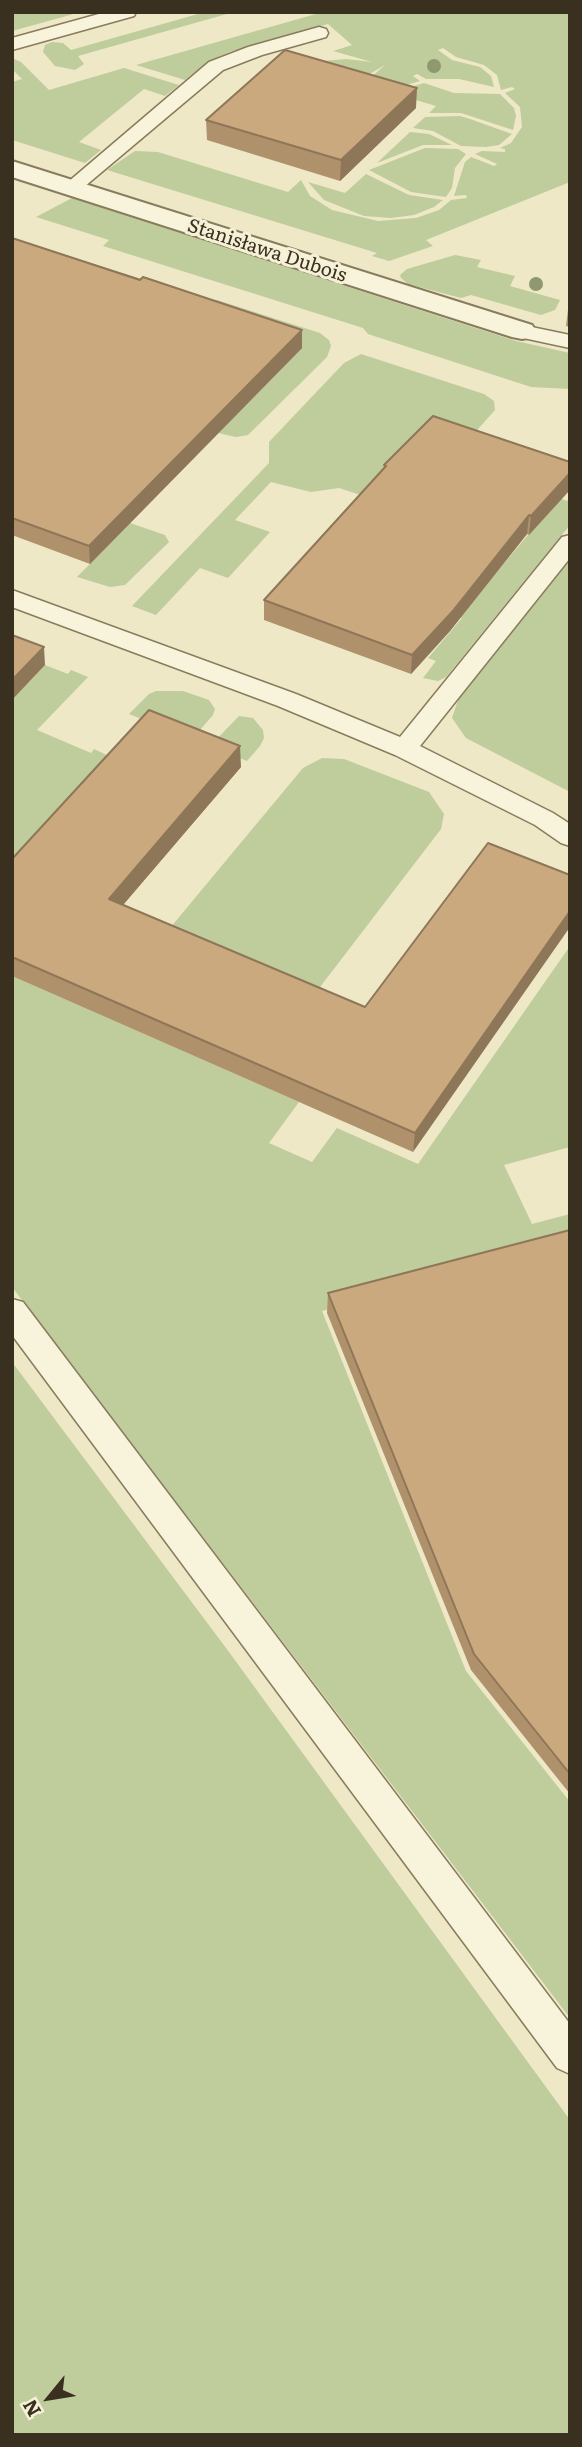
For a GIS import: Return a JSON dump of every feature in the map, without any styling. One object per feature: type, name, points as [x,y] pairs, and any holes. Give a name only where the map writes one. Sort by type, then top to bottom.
[{"type":"street","name":"Stanisława Dubois","points":[[12,169],[522,331]]},
{"type":"lane","points":[[12,44],[127,12]]},
{"type":"lane","points":[[71,188],[216,66],[255,51],[319,33]]},
{"type":"lane","points":[[522,331],[570,342]]},
{"type":"lane","points":[[404,749],[570,542]]},
{"type":"lane","points":[[12,598],[287,700],[404,749],[544,819],[570,837]]},
{"type":"lane","points":[[12,1311],[570,2055]]},
{"type":"green space","points":[[12,12],[81,12],[12,31]]},
{"type":"green space","points":[[205,12],[234,12],[78,56],[84,64],[75,70],[55,66],[43,52],[45,45],[52,42],[63,43],[71,50]]},
{"type":"green space","points":[[323,12],[570,12],[570,182],[426,240],[433,246],[389,261],[372,256],[377,253],[107,170],[135,151],[158,152],[288,192],[301,180],[310,196],[332,210],[378,221],[416,218],[439,210],[451,200],[467,198],[466,195],[454,196],[465,162],[471,157],[494,166],[497,164],[475,154],[482,151],[505,152],[505,149],[500,148],[511,143],[522,127],[520,107],[505,93],[515,89],[512,87],[501,90],[497,75],[484,65],[456,57],[443,48],[438,50],[452,60],[480,67],[491,76],[494,87],[459,79],[426,79],[417,74],[413,76],[420,81],[406,85],[370,78],[385,65],[366,76],[312,62],[346,59],[372,62],[333,51],[352,45],[328,24],[229,52],[207,62],[185,80],[136,65]]},
{"type":"green space","points":[[12,58],[21,62],[49,90],[124,68],[179,85],[165,96],[144,89],[79,142],[101,150],[85,163],[12,140],[12,82],[22,79],[12,69]]},
{"type":"green space","points":[[424,83],[454,93],[500,94],[514,108],[516,116],[513,130],[461,113],[429,113],[436,106],[392,93]]},
{"type":"green space","points":[[460,116],[512,134],[499,145],[461,146],[433,131],[413,128],[425,117]]},
{"type":"green space","points":[[410,132],[429,134],[452,145],[423,145],[377,163]]},
{"type":"green space","points":[[425,148],[458,149],[466,154],[455,168],[452,188],[446,197],[411,192],[369,170]]},
{"type":"green space","points":[[366,174],[409,195],[443,200],[414,215],[391,218],[364,216],[324,200],[308,182],[345,193]]},
{"type":"green space","points":[[72,198],[516,341],[570,353],[570,389],[531,387],[368,334],[363,328],[103,246],[109,240],[36,217]]},
{"type":"green space","points":[[455,255],[481,260],[477,267],[515,276],[510,286],[560,300],[555,310],[541,315],[471,295],[461,298],[408,284],[401,278],[400,275],[407,269]]},
{"type":"green space","points":[[206,299],[217,300],[320,333],[329,340],[331,346],[327,357],[248,435],[236,437],[218,433],[302,348]]},
{"type":"green space","points":[[361,354],[484,394],[494,401],[495,410],[463,446],[373,499],[339,488],[311,492],[271,482],[235,520],[270,532],[228,578],[200,568],[156,615],[132,606],[269,463],[269,442],[344,363]]},
{"type":"green space","points":[[570,496],[570,525],[446,677],[438,681],[423,678],[436,661],[428,658],[462,618],[459,617],[559,498],[567,501]]},
{"type":"green space","points":[[130,523],[165,535],[169,542],[125,585],[110,587],[77,577]]},
{"type":"green space","points":[[570,560],[570,792],[466,738],[452,718],[458,700]]},
{"type":"green space","points":[[45,665],[68,674],[71,670],[88,677],[37,730],[91,753],[94,749],[111,757],[12,883],[12,700]]},
{"type":"green space","points":[[156,691],[183,691],[209,700],[215,709],[213,715],[192,739],[129,714],[149,694]]},
{"type":"green space","points":[[239,716],[253,718],[263,730],[264,738],[260,746],[247,761],[210,746]]},
{"type":"green space","points":[[322,758],[344,759],[429,792],[444,814],[441,829],[317,991],[170,928],[303,768]]},
{"type":"green space","points":[[570,946],[570,1147],[504,1165],[532,1224],[570,1214],[570,1236],[531,1255],[322,1311],[466,1671],[570,1802],[570,2018],[12,1287],[12,976],[299,1102],[269,1143],[312,1162],[337,1128],[418,1164]]},
{"type":"green space","points":[[12,1362],[229,1652],[570,2120],[570,2435],[12,2435]]},
{"type":"building","points":[[285,50],[417,88],[341,160],[206,120]]},
{"type":"building","points":[[12,238],[140,280],[143,277],[302,330],[89,546],[12,518]]},
{"type":"building","points":[[433,416],[570,462],[570,473],[531,516],[529,515],[452,612],[412,655],[264,600],[386,466],[384,465]]},
{"type":"building","points":[[12,635],[44,647],[12,680]]},
{"type":"building","points":[[149,710],[240,746],[109,899],[365,1007],[488,843],[570,875],[570,911],[415,1133],[12,957],[12,859]]},
{"type":"building","points":[[570,1230],[570,1774],[474,1654],[328,1293]]}]
